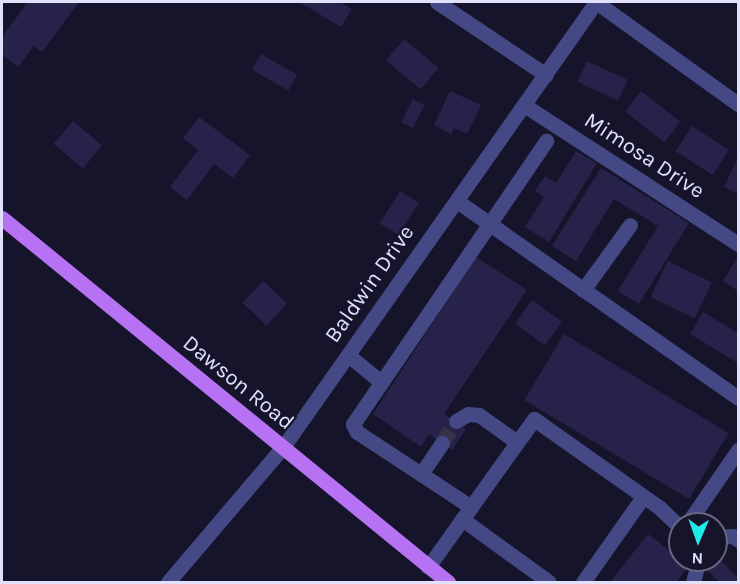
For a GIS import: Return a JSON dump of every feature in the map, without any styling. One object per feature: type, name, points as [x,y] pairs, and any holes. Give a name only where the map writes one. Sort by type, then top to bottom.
[{"type":"main road","name":"Dawson Road","points":[[2,218],[448,582]]},
{"type":"street","points":[[437,2],[546,75]]},
{"type":"street","points":[[596,2],[738,104]]},
{"type":"street","name":"Baldwin Drive","points":[[168,582],[283,447],[596,2]]},
{"type":"street","name":"Mimosa Drive","points":[[525,105],[738,244]]},
{"type":"street","points":[[546,141],[491,225],[353,424],[357,432],[422,474],[467,513],[533,578],[549,582]]},
{"type":"street","points":[[456,201],[738,398]]},
{"type":"street","points":[[583,290],[630,225]]},
{"type":"street","points":[[348,355],[381,382]]},
{"type":"street","points":[[456,421],[468,414],[479,415],[517,442]]},
{"type":"street","points":[[428,567],[534,419],[644,497],[668,517]]},
{"type":"street","points":[[422,474],[442,443]]},
{"type":"street","points":[[695,512],[738,450]]},
{"type":"street","points":[[584,582],[644,497]]},
{"type":"building","points":[[28,2],[79,2],[42,52],[34,46],[18,67],[2,55],[2,37]]},
{"type":"building","points":[[299,2],[340,2],[352,9],[341,27]]},
{"type":"building","points":[[404,39],[438,68],[420,89],[386,60]]},
{"type":"building","points":[[261,54],[297,75],[288,91],[252,70]]},
{"type":"building","points":[[587,61],[628,80],[618,101],[577,82]]},
{"type":"building","points":[[450,91],[481,105],[467,134],[454,128],[451,134],[434,125]]},
{"type":"building","points":[[641,91],[680,122],[664,142],[625,111]]},
{"type":"building","points":[[413,99],[425,105],[413,128],[401,122]]},
{"type":"building","points":[[199,117],[250,155],[233,178],[214,164],[187,200],[170,187],[198,150],[183,138]]},
{"type":"building","points":[[73,121],[102,145],[83,168],[54,144]]},
{"type":"building","points":[[692,126],[729,150],[713,175],[676,151]]},
{"type":"building","points":[[576,151],[597,163],[549,242],[525,227],[544,197],[535,191],[545,176],[556,183]]},
{"type":"building","points":[[738,157],[738,194],[724,187]]},
{"type":"building","points":[[601,168],[689,223],[639,304],[618,291],[658,226],[614,199],[576,261],[552,246]]},
{"type":"building","points":[[400,191],[419,203],[399,235],[380,223]]},
{"type":"building","points":[[738,256],[738,291],[723,281]]},
{"type":"building","points":[[476,257],[527,290],[444,414],[466,429],[452,450],[429,434],[421,447],[373,414]]},
{"type":"building","points":[[668,261],[712,282],[695,318],[650,297]]},
{"type":"building","points":[[263,281],[287,304],[267,325],[243,303]]},
{"type":"building","points":[[532,300],[562,322],[545,345],[515,323]]},
{"type":"building","points":[[703,312],[738,333],[738,363],[690,334]]},
{"type":"building","points":[[564,334],[729,433],[689,499],[524,400]]},
{"type":"building","points":[[648,534],[668,550],[668,572],[684,572],[676,582],[610,582]]},
{"type":"building","points":[[728,568],[738,578],[738,582],[719,582],[709,572],[728,572]]},
{"type":"tunnel","points":[[442,443],[456,421]]}]
